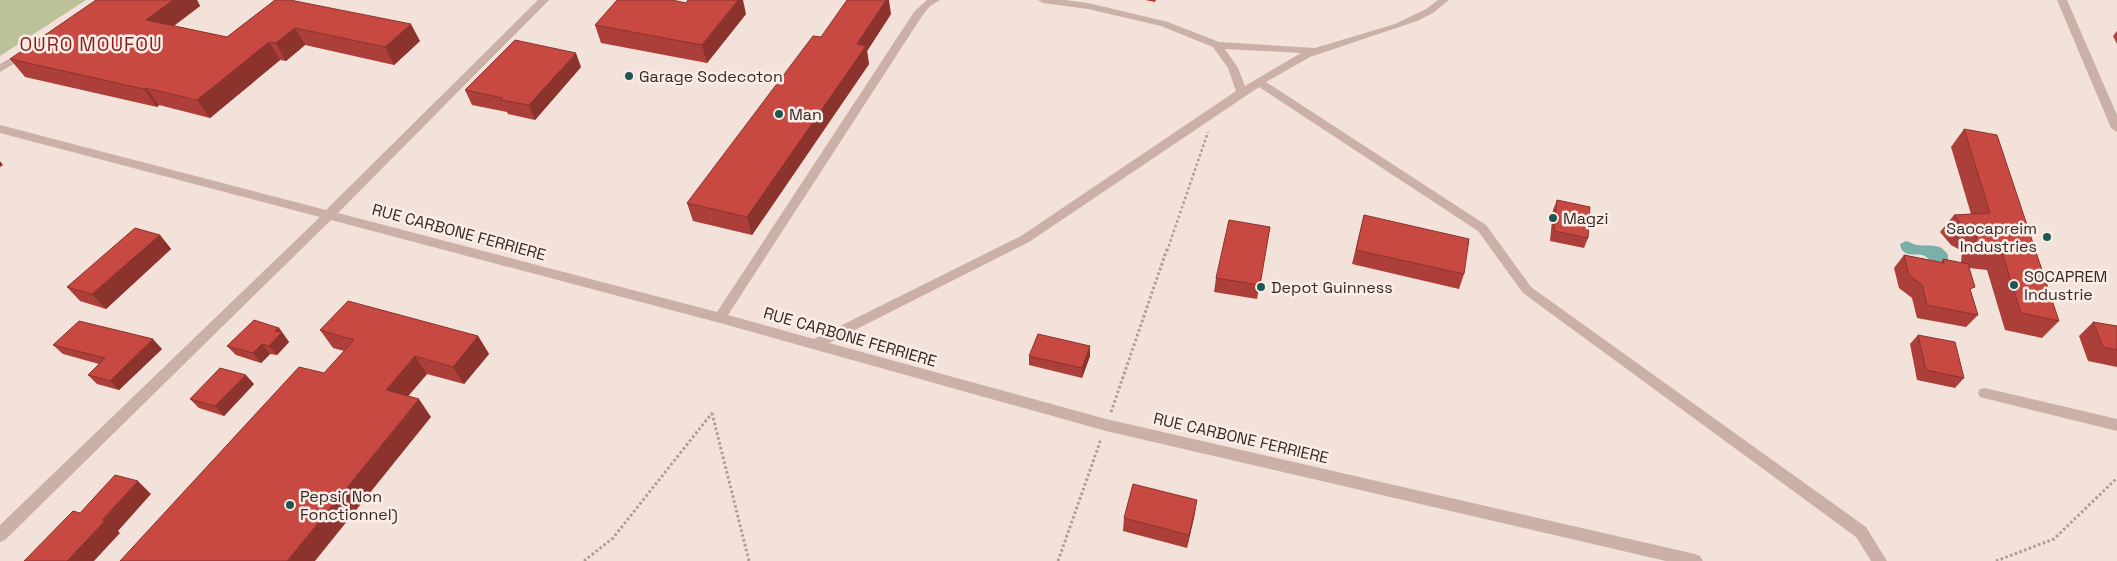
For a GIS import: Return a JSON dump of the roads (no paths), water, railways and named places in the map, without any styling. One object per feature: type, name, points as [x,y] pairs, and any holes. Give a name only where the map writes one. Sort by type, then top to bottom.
[{"type":"street","points":[[0,535],[328,216],[544,0]]},
{"type":"street","points":[[720,318],[918,14],[927,4],[935,0]]},
{"type":"street","points":[[1043,0],[1088,6],[1164,24],[1218,45],[1315,51]]},
{"type":"street","points":[[814,345],[1025,239],[1242,92],[1315,51],[1395,28],[1429,12],[1444,0]]},
{"type":"street","points":[[2062,0],[2117,128]]},
{"type":"street","points":[[1218,45],[1233,68],[1242,92]]},
{"type":"street","points":[[0,69],[32,48]]},
{"type":"street","points":[[1259,82],[1482,228],[1527,290],[1861,532],[1879,561]]},
{"type":"street","name":"RUE CARBONE FERRIERE","points":[[0,129],[720,318],[1106,425],[1695,561]]},
{"type":"street","points":[[1986,392],[2117,425]]},
{"type":"water","points":[[1906,241],[1916,245],[1942,248],[1948,255],[1948,262],[1934,263],[1927,257],[1905,253],[1900,244]]},
{"type":"place","name":"Garage Sodecoton","points":[[629,76]]},
{"type":"place","name":"Man","points":[[779,114]]},
{"type":"place","name":"Magzi","points":[[1553,218]]},
{"type":"place","name":"Saocapreim Industries","points":[[2047,237]]},
{"type":"place","name":"SOCAPREM Industrie","points":[[2014,285]]},
{"type":"place","name":"Depot Guinness","points":[[1261,287]]},
{"type":"place","name":"Pepsi( Non Fonctionnel)","points":[[290,505]]},
{"type":"district","name":"OURO MOUFOU","points":[[91,44]]}]
